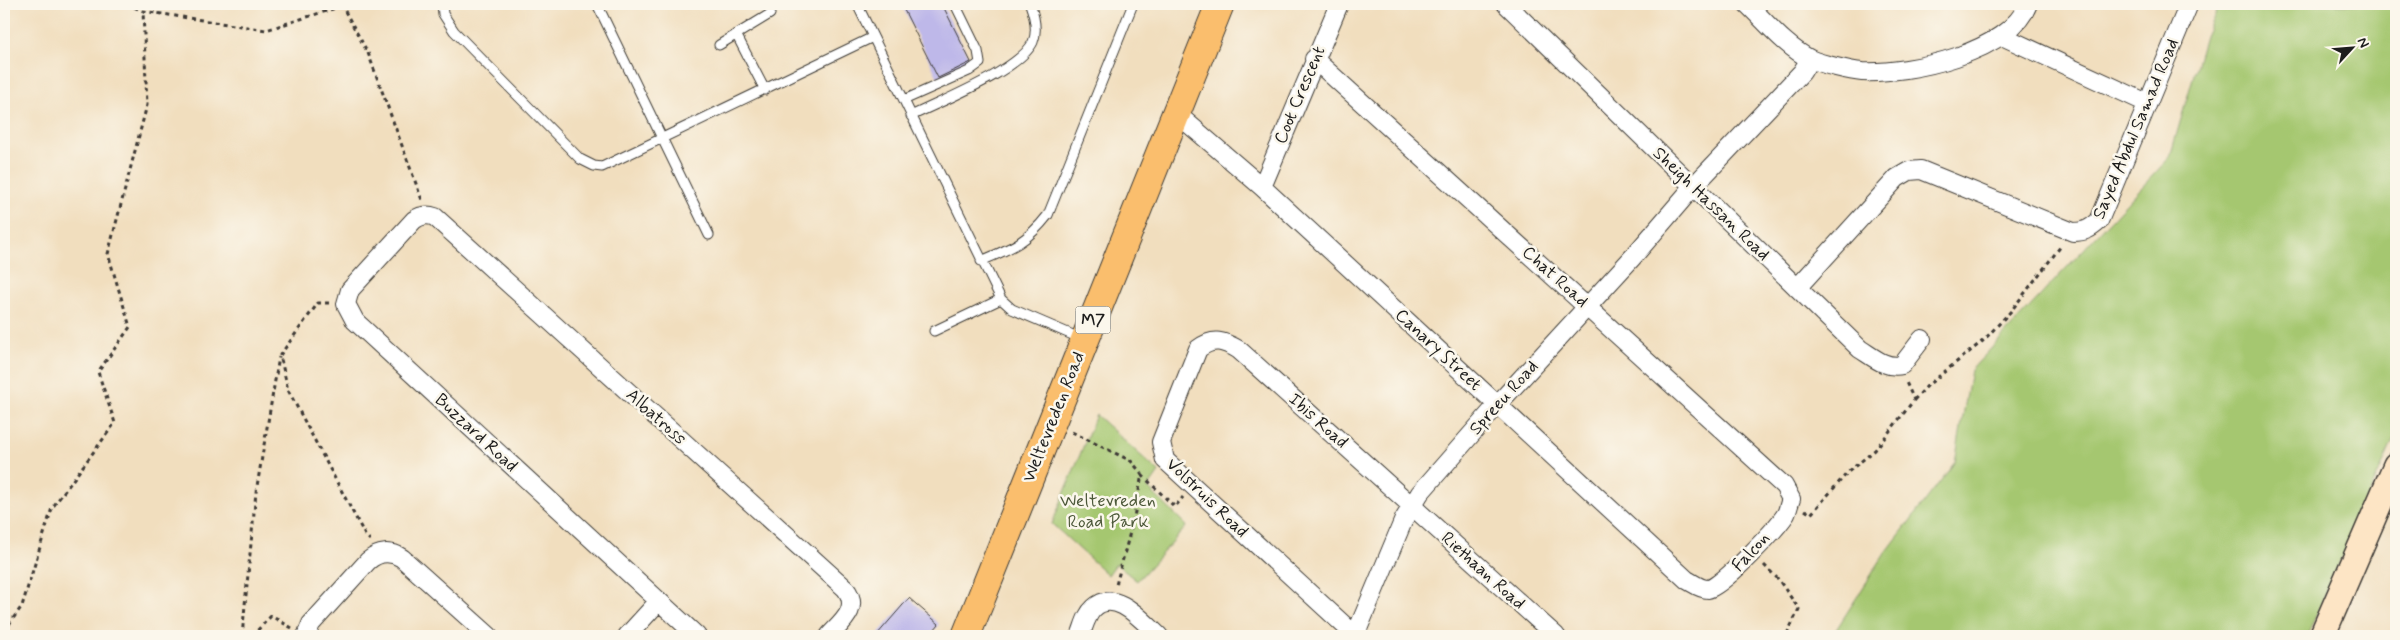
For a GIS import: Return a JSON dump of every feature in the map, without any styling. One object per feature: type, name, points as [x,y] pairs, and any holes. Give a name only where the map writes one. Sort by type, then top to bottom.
[{"type":"main road","name":"Weltevreden Road","points":[[966,636],[1220,4]]},
{"type":"street","name":"Coot Crescent","points":[[1262,187],[1338,4]]},
{"type":"street","name":"Sheigh Hassan Road","points":[[1506,4],[1860,349],[1884,364],[1898,366]]},
{"type":"street","points":[[1747,4],[1782,38],[1810,59],[1861,72],[1892,70],[1929,64],[1960,55],[2002,36],[2017,22],[2028,4]]},
{"type":"street","name":"Sayed Abdul Samad Road","points":[[1797,288],[1897,178],[1909,171],[1921,170],[2074,232],[2084,232],[2099,221],[2189,4]]},
{"type":"street","points":[[2002,36],[2147,103]]},
{"type":"street","name":"Spreeu Road","points":[[1356,636],[1411,505],[1497,405],[1632,258],[1693,187],[1802,72],[1810,59]]},
{"type":"street","name":"Chat Road","points":[[1314,60],[1784,486],[1791,499]]},
{"type":"street","name":"Canary Street","points":[[1176,113],[1262,187],[1687,580],[1699,587]]},
{"type":"street","points":[[346,304],[350,290],[424,215]]},
{"type":"street","name":"Albatross","points":[[424,215],[435,218],[845,588],[851,597],[850,611],[829,636]]},
{"type":"street","name":"Buzzard Road","points":[[346,304],[355,321],[697,636]]},
{"type":"street","points":[[1898,366],[1902,365],[1922,339]]},
{"type":"street","name":"Ibis Road","points":[[1222,340],[1240,350],[1411,505]]},
{"type":"street","name":"Volstruis Road","points":[[1222,340],[1207,342],[1198,349],[1161,442],[1165,460],[1356,636]]},
{"type":"street","points":[[2322,636],[2396,465]]},
{"type":"street","name":"Falcon","points":[[1699,587],[1708,589],[1718,586],[1730,576],[1786,514],[1791,499]]},
{"type":"street","name":"Riethaan Road","points":[[1411,505],[1556,636]]},
{"type":"street","points":[[306,636],[311,624],[368,561],[383,553],[395,554],[402,558],[488,636]]},
{"type":"street","points":[[1080,636],[1088,615],[1094,607],[1112,601],[1122,604],[1160,636]]},
{"type":"street","points":[[627,636],[659,602]]},
{"type":"lane","points":[[442,4],[443,14],[454,31],[580,159],[594,166],[602,167],[873,37]]},
{"type":"lane","points":[[597,4],[709,235]]},
{"type":"lane","points":[[857,4],[1001,299],[1012,309],[1085,340]]},
{"type":"lane","points":[[904,100],[969,71],[980,63],[978,51],[956,4]]},
{"type":"lane","points":[[911,116],[1006,68],[1025,54],[1034,40],[1036,25],[1030,4]]},
{"type":"lane","points":[[981,261],[1015,246],[1034,233],[1048,214],[1133,4]]},
{"type":"lane","points":[[719,45],[770,14]]},
{"type":"lane","points":[[736,34],[765,90]]},
{"type":"lane","points":[[934,331],[1001,299]]},
{"type":"path","points":[[127,4],[143,12],[266,30],[341,5],[368,53],[424,215]]},
{"type":"path","points":[[4,631],[22,606],[52,508],[115,422],[98,372],[130,328],[108,254],[147,104],[143,12]]},
{"type":"path","points":[[1791,499],[1811,514],[1848,472],[1875,450],[1928,385],[1984,340],[2011,311],[2055,252],[2074,232]]},
{"type":"path","points":[[242,636],[256,492],[280,355],[318,303],[346,304]]},
{"type":"path","points":[[280,355],[288,390],[365,535],[383,553]]},
{"type":"path","points":[[1898,366],[1914,400]]},
{"type":"path","points":[[1072,432],[1131,461],[1175,507],[1186,493]]},
{"type":"path","points":[[1115,590],[1134,516],[1142,474]]},
{"type":"path","points":[[1752,552],[1778,578],[1799,609],[1786,636]]},
{"type":"path","points":[[252,636],[271,616],[306,636]]},
{"type":"green space","points":[[2220,4],[2396,4],[2396,434],[2307,636],[1832,636],[1884,555],[1955,462],[1971,370],[2170,157],[2205,36]]},
{"type":"green space","name":"Weltevreden Road Park","points":[[1096,415],[1159,472],[1148,488],[1187,526],[1137,581],[1116,564],[1108,575],[1052,524]]},
{"type":"building","points":[[901,4],[942,4],[971,62],[938,78]]},
{"type":"building","points":[[909,598],[939,624],[929,636],[876,636]]}]
